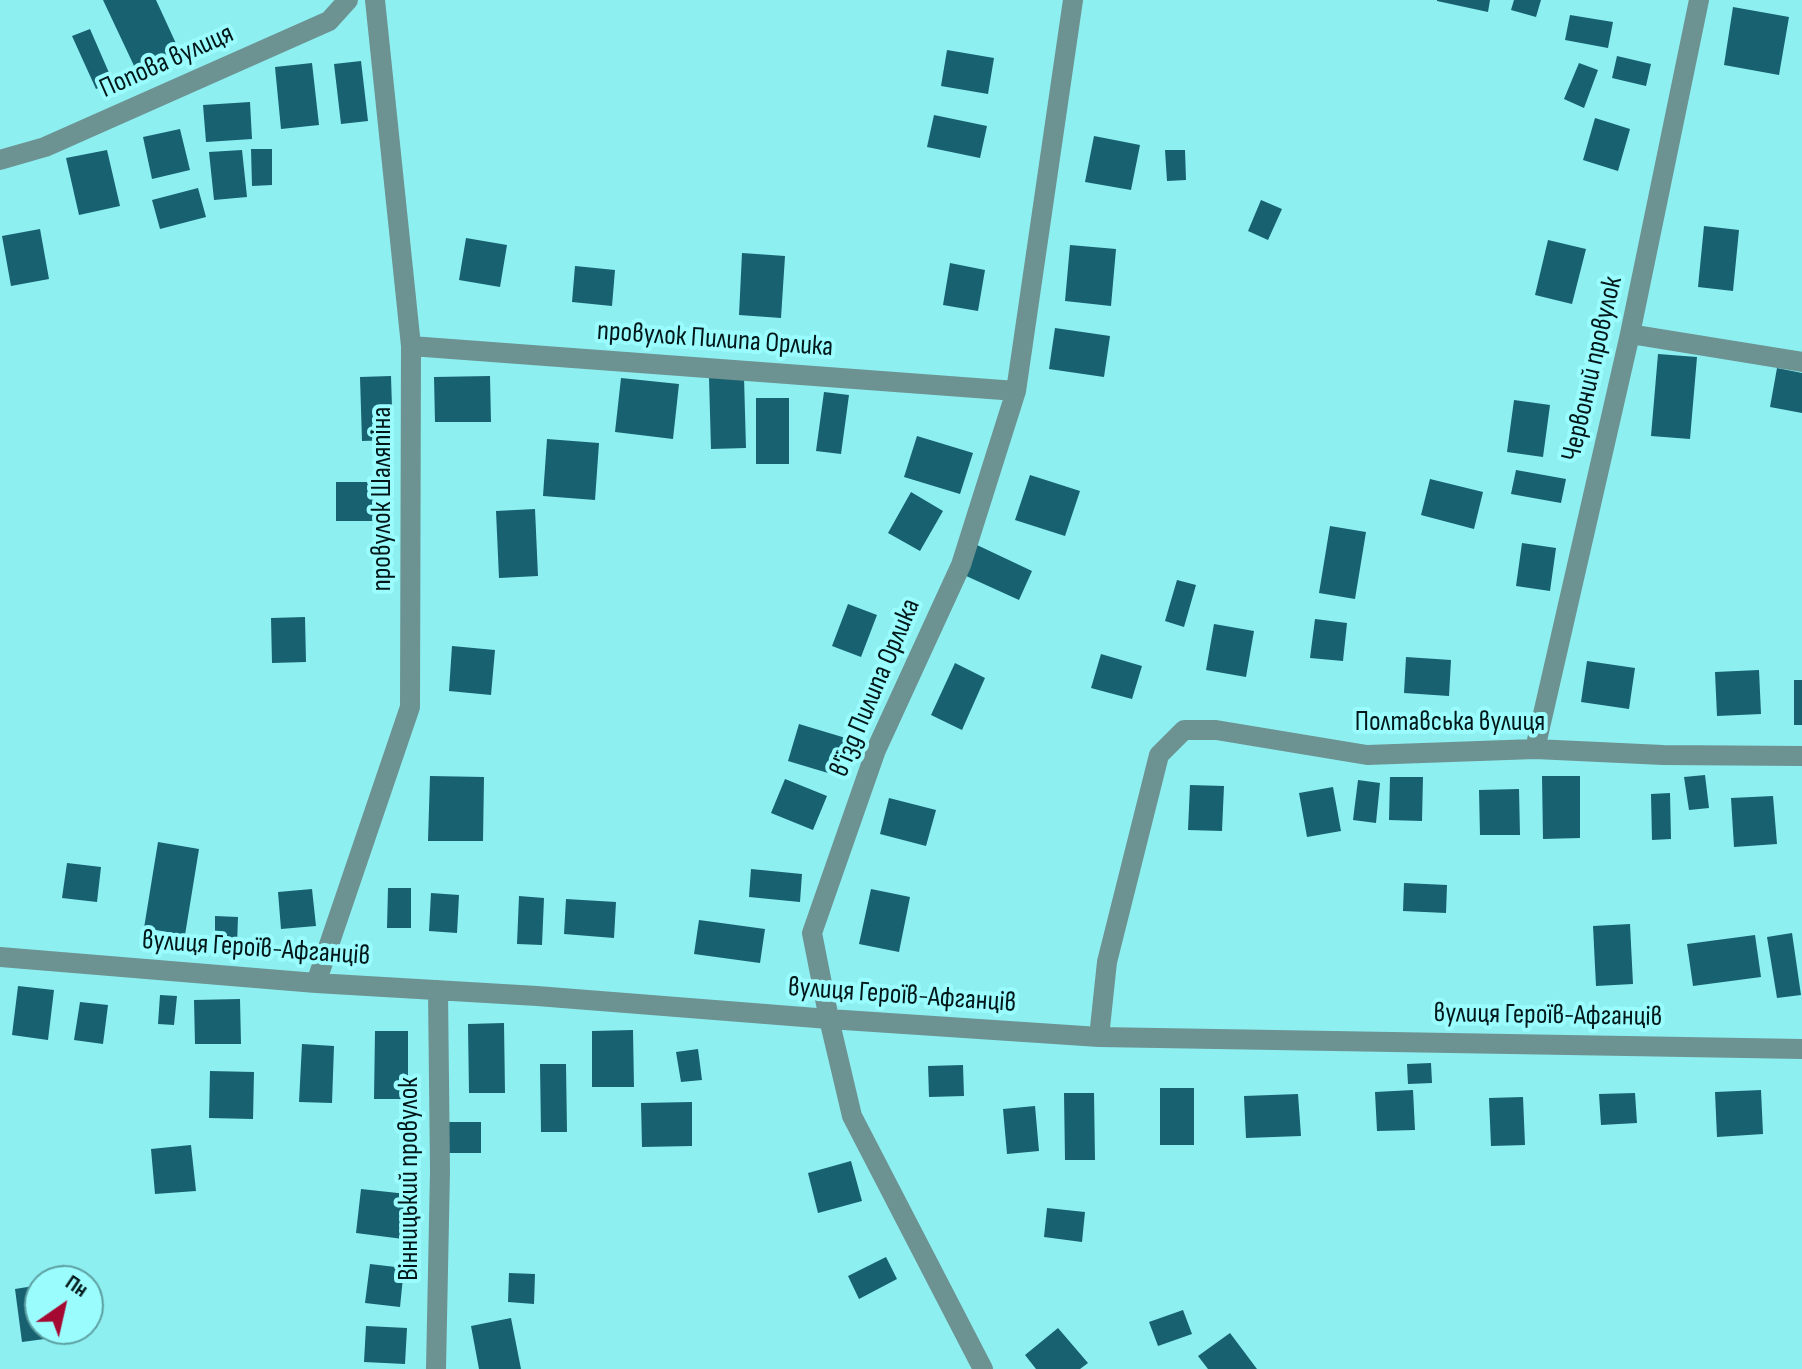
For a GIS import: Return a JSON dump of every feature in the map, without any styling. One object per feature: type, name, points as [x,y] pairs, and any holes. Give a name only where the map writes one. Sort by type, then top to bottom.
[{"type":"street","name":"Попова вулиця","points":[[0,160],[45,147],[329,21],[348,0]]},
{"type":"street","name":"провулок Шаляпіна","points":[[316,983],[410,707],[411,346],[375,0]]},
{"type":"street","name":"в'їзд Пилипа Орлика","points":[[983,1369],[852,1116],[812,933],[876,750],[961,565],[1016,391],[1073,0]]},
{"type":"street","name":"Червоний провулок","points":[[1535,749],[1630,334],[1699,0]]},
{"type":"street","points":[[1630,334],[1802,362]]},
{"type":"street","name":"провулок Пилипа Орлика","points":[[411,346],[1016,391]]},
{"type":"street","name":"Полтавська вулиця","points":[[1099,1037],[1107,962],[1159,755],[1184,730],[1216,730],[1367,755],[1535,749],[1663,755],[1802,756]]},
{"type":"street","name":"вулиця Героїв-Афганців","points":[[0,957],[316,983],[1099,1037],[1802,1049]]},
{"type":"street","name":"Вінницький провулок","points":[[436,1369],[440,1171],[438,990]]},
{"type":"building","points":[[103,0],[156,0],[179,50],[136,70]]},
{"type":"building","points":[[1437,0],[1490,0],[1488,12]]},
{"type":"building","points":[[1514,0],[1541,0],[1536,17],[1511,10]]},
{"type":"building","points":[[1733,7],[1789,17],[1779,75],[1724,65]]},
{"type":"building","points":[[1570,15],[1613,22],[1608,48],[1565,40]]},
{"type":"building","points":[[90,29],[113,82],[96,89],[72,36]]},
{"type":"building","points":[[947,50],[994,58],[988,94],[941,86]]},
{"type":"building","points":[[1617,56],[1651,64],[1646,86],[1612,78]]},
{"type":"building","points":[[361,61],[368,121],[341,124],[334,64]]},
{"type":"building","points":[[312,63],[319,125],[281,129],[275,67]]},
{"type":"building","points":[[1579,63],[1598,70],[1584,108],[1564,99]]},
{"type":"building","points":[[250,102],[252,139],[206,142],[203,105]]},
{"type":"building","points":[[934,115],[987,126],[980,158],[927,147]]},
{"type":"building","points":[[1595,118],[1630,129],[1618,171],[1583,160]]},
{"type":"building","points":[[180,129],[190,170],[152,179],[143,137]]},
{"type":"building","points":[[1094,136],[1140,145],[1131,190],[1085,182]]},
{"type":"building","points":[[251,149],[272,149],[272,185],[252,186]]},
{"type":"building","points":[[107,150],[120,206],[79,215],[66,158]]},
{"type":"building","points":[[242,150],[247,197],[214,200],[209,152]]},
{"type":"building","points":[[1165,150],[1185,150],[1186,180],[1167,181]]},
{"type":"building","points":[[198,188],[206,217],[160,229],[152,200]]},
{"type":"building","points":[[1261,200],[1282,209],[1268,240],[1248,231]]},
{"type":"building","points":[[1704,226],[1739,230],[1733,291],[1698,287]]},
{"type":"building","points":[[40,229],[49,279],[11,286],[2,236]]},
{"type":"building","points":[[466,238],[507,245],[500,287],[459,280]]},
{"type":"building","points":[[1548,240],[1586,249],[1572,304],[1535,295]]},
{"type":"building","points":[[1070,245],[1116,249],[1111,306],[1065,301]]},
{"type":"building","points":[[742,253],[785,256],[781,318],[739,315]]},
{"type":"building","points":[[950,263],[985,270],[978,311],[943,305]]},
{"type":"building","points":[[575,266],[615,270],[612,306],[572,302]]},
{"type":"building","points":[[1055,328],[1110,336],[1104,377],[1049,369]]},
{"type":"building","points":[[1658,354],[1697,357],[1690,439],[1651,436]]},
{"type":"building","points":[[1777,368],[1802,373],[1802,413],[1770,407]]},
{"type":"building","points":[[391,376],[393,440],[362,441],[360,377]]},
{"type":"building","points":[[490,376],[491,422],[435,422],[434,377]]},
{"type":"building","points":[[744,377],[746,448],[711,449],[709,378]]},
{"type":"building","points":[[621,378],[679,384],[673,439],[615,432]]},
{"type":"building","points":[[824,392],[849,395],[841,454],[816,451]]},
{"type":"building","points":[[756,398],[789,398],[789,464],[756,464]]},
{"type":"building","points":[[1514,400],[1550,405],[1543,457],[1507,452]]},
{"type":"building","points":[[917,436],[973,453],[960,494],[904,477]]},
{"type":"building","points":[[547,439],[599,443],[595,500],[543,496]]},
{"type":"building","points":[[1516,470],[1566,479],[1561,503],[1511,494]]},
{"type":"building","points":[[1030,475],[1080,491],[1065,536],[1015,520]]},
{"type":"building","points":[[1430,479],[1483,492],[1474,529],[1421,515]]},
{"type":"building","points":[[336,482],[378,482],[379,521],[336,521]]},
{"type":"building","points":[[911,492],[943,511],[920,551],[888,533]]},
{"type":"building","points":[[535,509],[538,576],[499,578],[496,511]]},
{"type":"building","points":[[1330,526],[1366,532],[1355,599],[1319,593]]},
{"type":"building","points":[[1522,543],[1556,548],[1550,591],[1516,586]]},
{"type":"building","points":[[977,545],[1032,571],[1019,600],[964,575]]},
{"type":"building","points":[[1177,580],[1196,585],[1184,627],[1165,621]]},
{"type":"building","points":[[848,604],[877,615],[861,657],[832,646]]},
{"type":"building","points":[[305,617],[306,662],[272,663],[271,618]]},
{"type":"building","points":[[1315,619],[1347,623],[1343,661],[1310,658]]},
{"type":"building","points":[[1214,624],[1254,631],[1246,677],[1206,670]]},
{"type":"building","points":[[452,646],[495,650],[491,695],[449,691]]},
{"type":"building","points":[[1101,654],[1142,666],[1132,699],[1091,688]]},
{"type":"building","points":[[1406,657],[1451,660],[1449,696],[1404,693]]},
{"type":"building","points":[[1587,661],[1635,668],[1629,709],[1581,702]]},
{"type":"building","points":[[955,663],[985,678],[962,730],[931,715]]},
{"type":"building","points":[[1759,670],[1761,714],[1717,716],[1715,672]]},
{"type":"building","points":[[1794,680],[1802,680],[1802,725],[1794,725]]},
{"type":"building","points":[[799,724],[849,739],[838,776],[788,761]]},
{"type":"building","points":[[1705,775],[1709,808],[1689,810],[1684,777]]},
{"type":"building","points":[[430,776],[484,777],[483,841],[428,841]]},
{"type":"building","points":[[1542,776],[1580,776],[1580,838],[1543,839]]},
{"type":"building","points":[[1390,777],[1423,777],[1422,821],[1389,820]]},
{"type":"building","points":[[785,779],[827,796],[813,830],[771,813]]},
{"type":"building","points":[[1358,780],[1380,783],[1376,823],[1353,820]]},
{"type":"building","points":[[1190,785],[1224,786],[1222,831],[1188,830]]},
{"type":"building","points":[[1333,787],[1341,831],[1307,837],[1299,793]]},
{"type":"building","points":[[1519,789],[1520,835],[1480,835],[1479,790]]},
{"type":"building","points":[[1670,793],[1671,839],[1652,840],[1651,794]]},
{"type":"building","points":[[1773,796],[1777,844],[1734,847],[1731,798]]},
{"type":"building","points":[[889,798],[936,810],[926,846],[880,834]]},
{"type":"building","points":[[158,842],[199,849],[185,935],[144,928]]},
{"type":"building","points":[[67,863],[101,867],[97,902],[62,898]]},
{"type":"building","points":[[751,869],[802,874],[800,902],[749,897]]},
{"type":"building","points":[[1404,883],[1447,885],[1446,913],[1403,911]]},
{"type":"building","points":[[388,888],[411,888],[411,928],[387,928]]},
{"type":"building","points":[[312,889],[316,926],[281,929],[278,892]]},
{"type":"building","points":[[871,889],[910,897],[899,952],[859,944]]},
{"type":"building","points":[[431,893],[459,895],[457,933],[429,931]]},
{"type":"building","points":[[519,896],[544,898],[542,945],[517,944]]},
{"type":"building","points":[[566,899],[616,902],[614,938],[564,934]]},
{"type":"building","points":[[215,916],[238,917],[237,945],[215,944]]},
{"type":"building","points":[[699,920],[765,929],[760,963],[694,954]]},
{"type":"building","points":[[1630,924],[1633,984],[1596,986],[1593,926]]},
{"type":"building","points":[[1792,933],[1801,995],[1777,998],[1767,937]]},
{"type":"building","points":[[1755,935],[1761,977],[1693,986],[1687,944]]},
{"type":"building","points":[[18,986],[54,990],[48,1040],[12,1035]]},
{"type":"building","points":[[160,995],[177,996],[174,1025],[158,1024]]},
{"type":"building","points":[[240,999],[241,1044],[195,1044],[194,1000]]},
{"type":"building","points":[[80,1002],[108,1005],[103,1044],[74,1040]]},
{"type":"building","points":[[504,1023],[505,1093],[469,1093],[468,1024]]},
{"type":"building","points":[[633,1030],[634,1087],[592,1087],[592,1031]]},
{"type":"building","points":[[375,1031],[408,1031],[408,1099],[374,1099]]},
{"type":"building","points":[[302,1044],[334,1046],[332,1103],[299,1102]]},
{"type":"building","points":[[698,1049],[702,1080],[681,1082],[676,1052]]},
{"type":"building","points":[[1431,1063],[1432,1083],[1408,1084],[1407,1064]]},
{"type":"building","points":[[540,1064],[566,1064],[567,1132],[541,1132]]},
{"type":"building","points":[[963,1065],[964,1096],[929,1097],[928,1066]]},
{"type":"building","points":[[210,1071],[254,1072],[253,1119],[209,1118]]},
{"type":"building","points":[[1160,1088],[1194,1088],[1194,1145],[1160,1145]]},
{"type":"building","points":[[1413,1090],[1415,1130],[1377,1131],[1375,1092]]},
{"type":"building","points":[[1761,1090],[1763,1134],[1717,1137],[1715,1092]]},
{"type":"building","points":[[1064,1093],[1094,1093],[1095,1160],[1065,1160]]},
{"type":"building","points":[[1635,1093],[1637,1123],[1601,1125],[1599,1094]]},
{"type":"building","points":[[1298,1094],[1301,1136],[1246,1138],[1244,1096]]},
{"type":"building","points":[[1523,1097],[1525,1145],[1491,1146],[1489,1098]]},
{"type":"building","points":[[692,1102],[692,1146],[642,1147],[641,1103]]},
{"type":"building","points":[[1035,1106],[1039,1151],[1007,1154],[1003,1109]]},
{"type":"building","points":[[448,1122],[481,1122],[481,1153],[447,1153]]},
{"type":"building","points":[[191,1145],[196,1191],[155,1194],[151,1149]]},
{"type":"building","points":[[851,1161],[862,1201],[818,1213],[808,1173]]},
{"type":"building","points":[[361,1189],[407,1194],[403,1239],[356,1233]]},
{"type":"building","points":[[1047,1208],[1085,1212],[1082,1242],[1044,1237]]},
{"type":"building","points":[[886,1257],[897,1279],[859,1299],[848,1276]]},
{"type":"building","points":[[370,1264],[404,1268],[400,1307],[365,1303]]},
{"type":"building","points":[[509,1273],[535,1274],[534,1304],[508,1302]]},
{"type":"building","points":[[24,1288],[24,1342],[22,1342],[15,1289]]},
{"type":"building","points":[[1183,1310],[1192,1334],[1158,1346],[1149,1322]]},
{"type":"building","points":[[511,1318],[521,1369],[479,1369],[471,1326]]},
{"type":"building","points":[[366,1326],[407,1328],[405,1364],[364,1362]]},
{"type":"building","points":[[1058,1328],[1088,1363],[1080,1369],[1036,1369],[1025,1355]]},
{"type":"building","points":[[1230,1333],[1257,1369],[1208,1369],[1198,1356]]}]
